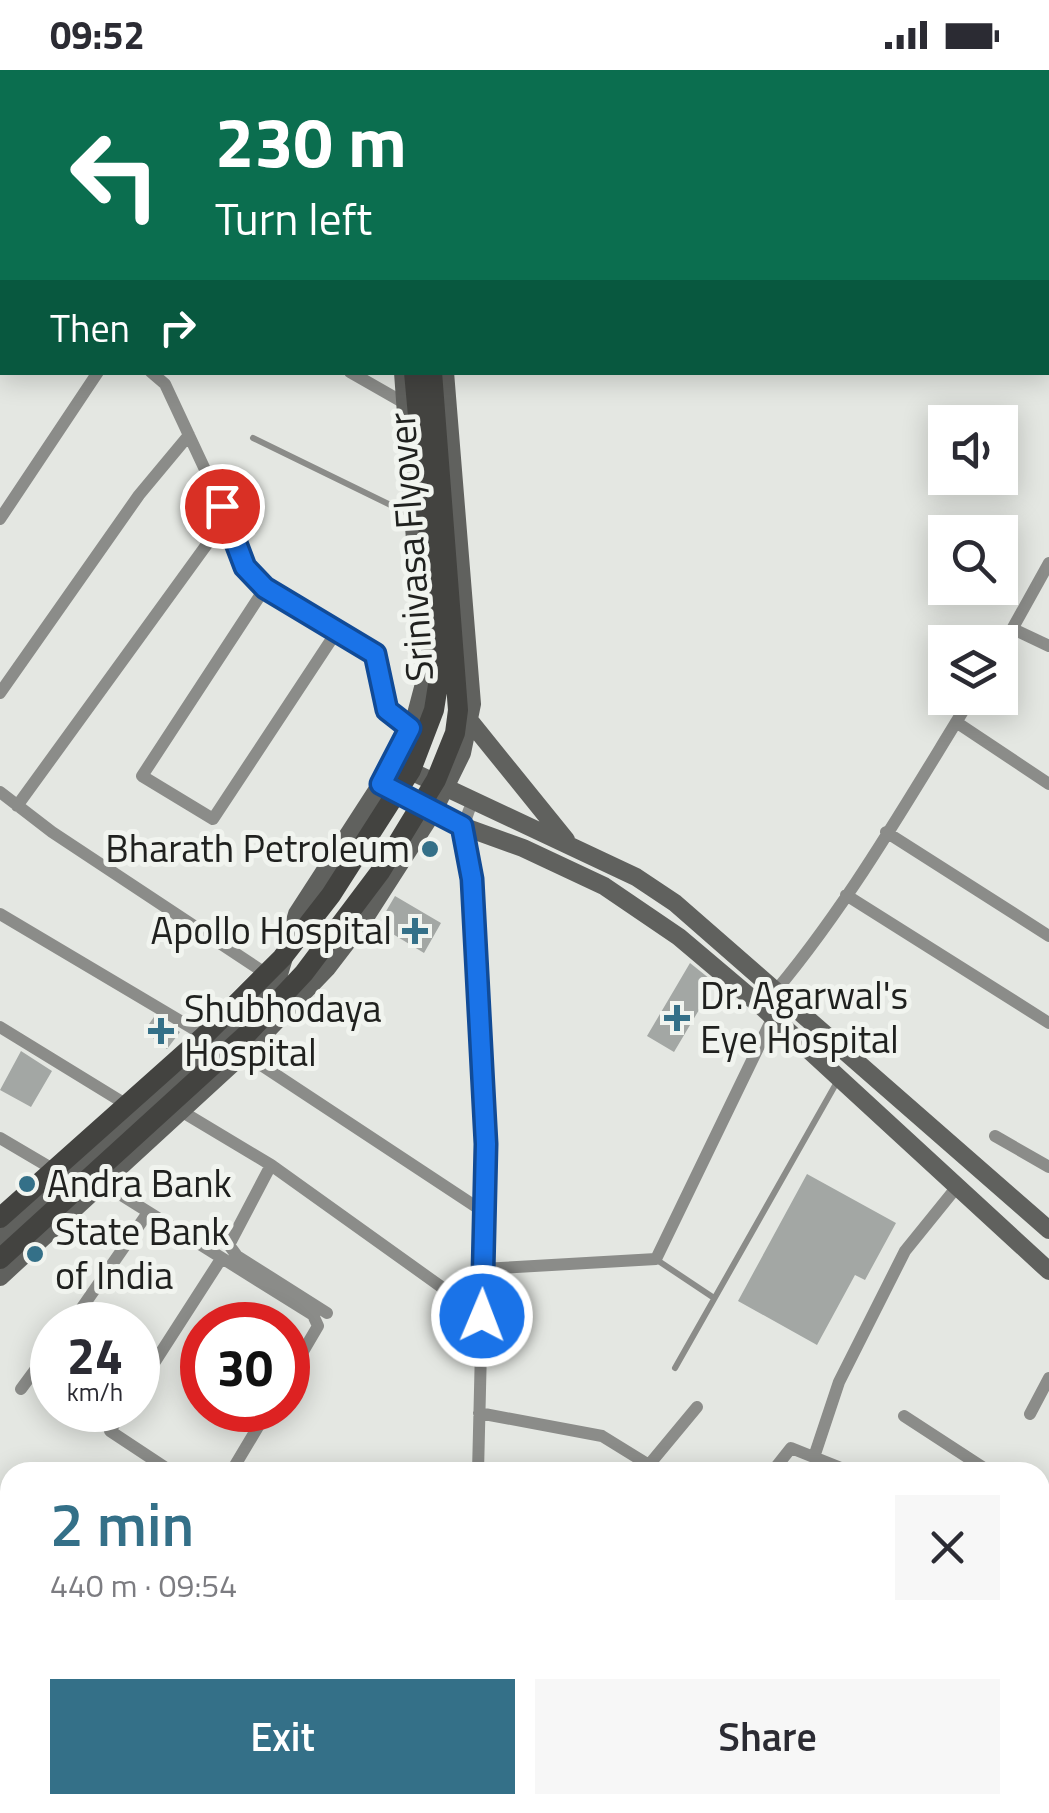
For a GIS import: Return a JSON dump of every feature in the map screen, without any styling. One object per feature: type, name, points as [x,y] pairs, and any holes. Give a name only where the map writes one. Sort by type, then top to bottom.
[{"type":"main road","name":"Srinivasa Flyover","points":[[0,1218],[202,1037],[282,958],[331,895],[411,770],[434,710],[441,666],[414,375]]},
{"type":"main road","name":"Srinivasa Flyover","points":[[0,1258],[280,1001],[380,872],[436,780],[455,733],[458,710],[432,375]]},
{"type":"street","points":[[0,519],[96,375]]},
{"type":"street","points":[[154,375],[164,384],[245,567],[265,588],[375,654],[387,710],[410,728]]},
{"type":"street","points":[[355,375],[406,404]]},
{"type":"street","points":[[0,1238],[278,981],[297,914],[394,764],[425,680],[403,375]]},
{"type":"street","points":[[0,1277],[244,1053],[327,968],[363,921],[445,788],[462,753],[471,680],[445,375]]},
{"type":"street","points":[[0,693],[140,495],[188,435]]},
{"type":"street","points":[[18,806],[226,518]]},
{"type":"street","points":[[1015,625],[1049,563]]},
{"type":"street","points":[[265,588],[142,776],[214,819],[337,632]]},
{"type":"street","points":[[1018,631],[1049,646]]},
{"type":"street","points":[[482,1269],[656,1259],[778,989],[846,896],[960,715]]},
{"type":"street","points":[[468,720],[570,845]]},
{"type":"street","points":[[956,722],[1049,784]]},
{"type":"street","points":[[394,764],[636,877],[675,903],[778,989],[1049,1230]]},
{"type":"street","points":[[381,784],[462,826],[523,848],[604,886],[679,936],[768,1012],[1049,1270]]},
{"type":"street","points":[[0,792],[278,981]]},
{"type":"street","points":[[473,801],[462,826],[472,879],[486,1144],[478,1462]]},
{"type":"street","points":[[886,832],[1049,936]]},
{"type":"street","points":[[846,896],[1049,1023]]},
{"type":"street","points":[[0,914],[215,1042]]},
{"type":"street","points":[[0,1027],[138,1112]]},
{"type":"street","points":[[244,1053],[484,1212]]},
{"type":"street","points":[[181,1111],[271,1165],[482,1316]]},
{"type":"street","points":[[995,1136],[1049,1167]]},
{"type":"street","points":[[0,1138],[66,1178]]},
{"type":"street","points":[[271,1165],[229,1245],[237,1256],[327,1313]]},
{"type":"street","points":[[102,1183],[292,1302]]},
{"type":"street","points":[[814,1457],[838,1382],[905,1251],[956,1188]]},
{"type":"street","points":[[86,1302],[148,1214]]},
{"type":"street","points":[[160,1354],[221,1258]]},
{"type":"street","points":[[310,1313],[318,1326],[310,1340]]},
{"type":"street","points":[[20,1390],[30,1377]]},
{"type":"street","points":[[1030,1414],[1049,1378]]},
{"type":"street","points":[[652,1462],[696,1407]]},
{"type":"street","points":[[479,1413],[602,1436],[637,1462]]},
{"type":"street","points":[[904,1416],[975,1462]]},
{"type":"street","points":[[112,1432],[157,1462]]},
{"type":"street","points":[[237,1462],[255,1432]]},
{"type":"street","points":[[780,1462],[791,1448],[826,1462]]},
{"type":"lane","points":[[252,438],[416,517]]},
{"type":"lane","points":[[675,1368],[839,1079]]},
{"type":"lane","points":[[656,1259],[714,1298]]},
{"type":"building","points":[[395,896],[441,923],[424,953],[378,925]]},
{"type":"building","points":[[690,963],[715,983],[674,1052],[647,1036]]},
{"type":"building","points":[[154,1017],[180,1032],[167,1049],[144,1031]]},
{"type":"building","points":[[21,1051],[52,1071],[31,1107],[0,1090]]},
{"type":"building","points":[[807,1174],[896,1223],[865,1280],[855,1275],[817,1345],[738,1301]]},
{"type":"place","name":"Bharath Petroleum","points":[[430,849]]},
{"type":"place","name":"Apollo Hospital","points":[[415,931]]},
{"type":"place","name":"Dr. Agarwal's Eye Hospital","points":[[677,1018]]},
{"type":"place","name":"Shubhodaya Hospital","points":[[161,1031]]},
{"type":"place","name":"Andra Bank","points":[[27,1184]]},
{"type":"place","name":"State Bank of India","points":[[35,1254]]},
{"type":"route","points":[[222,506],[245,567],[265,588],[375,654],[387,710],[410,728],[396,762],[381,784],[462,826],[461,838],[472,879],[486,1144],[482,1316]]}]
